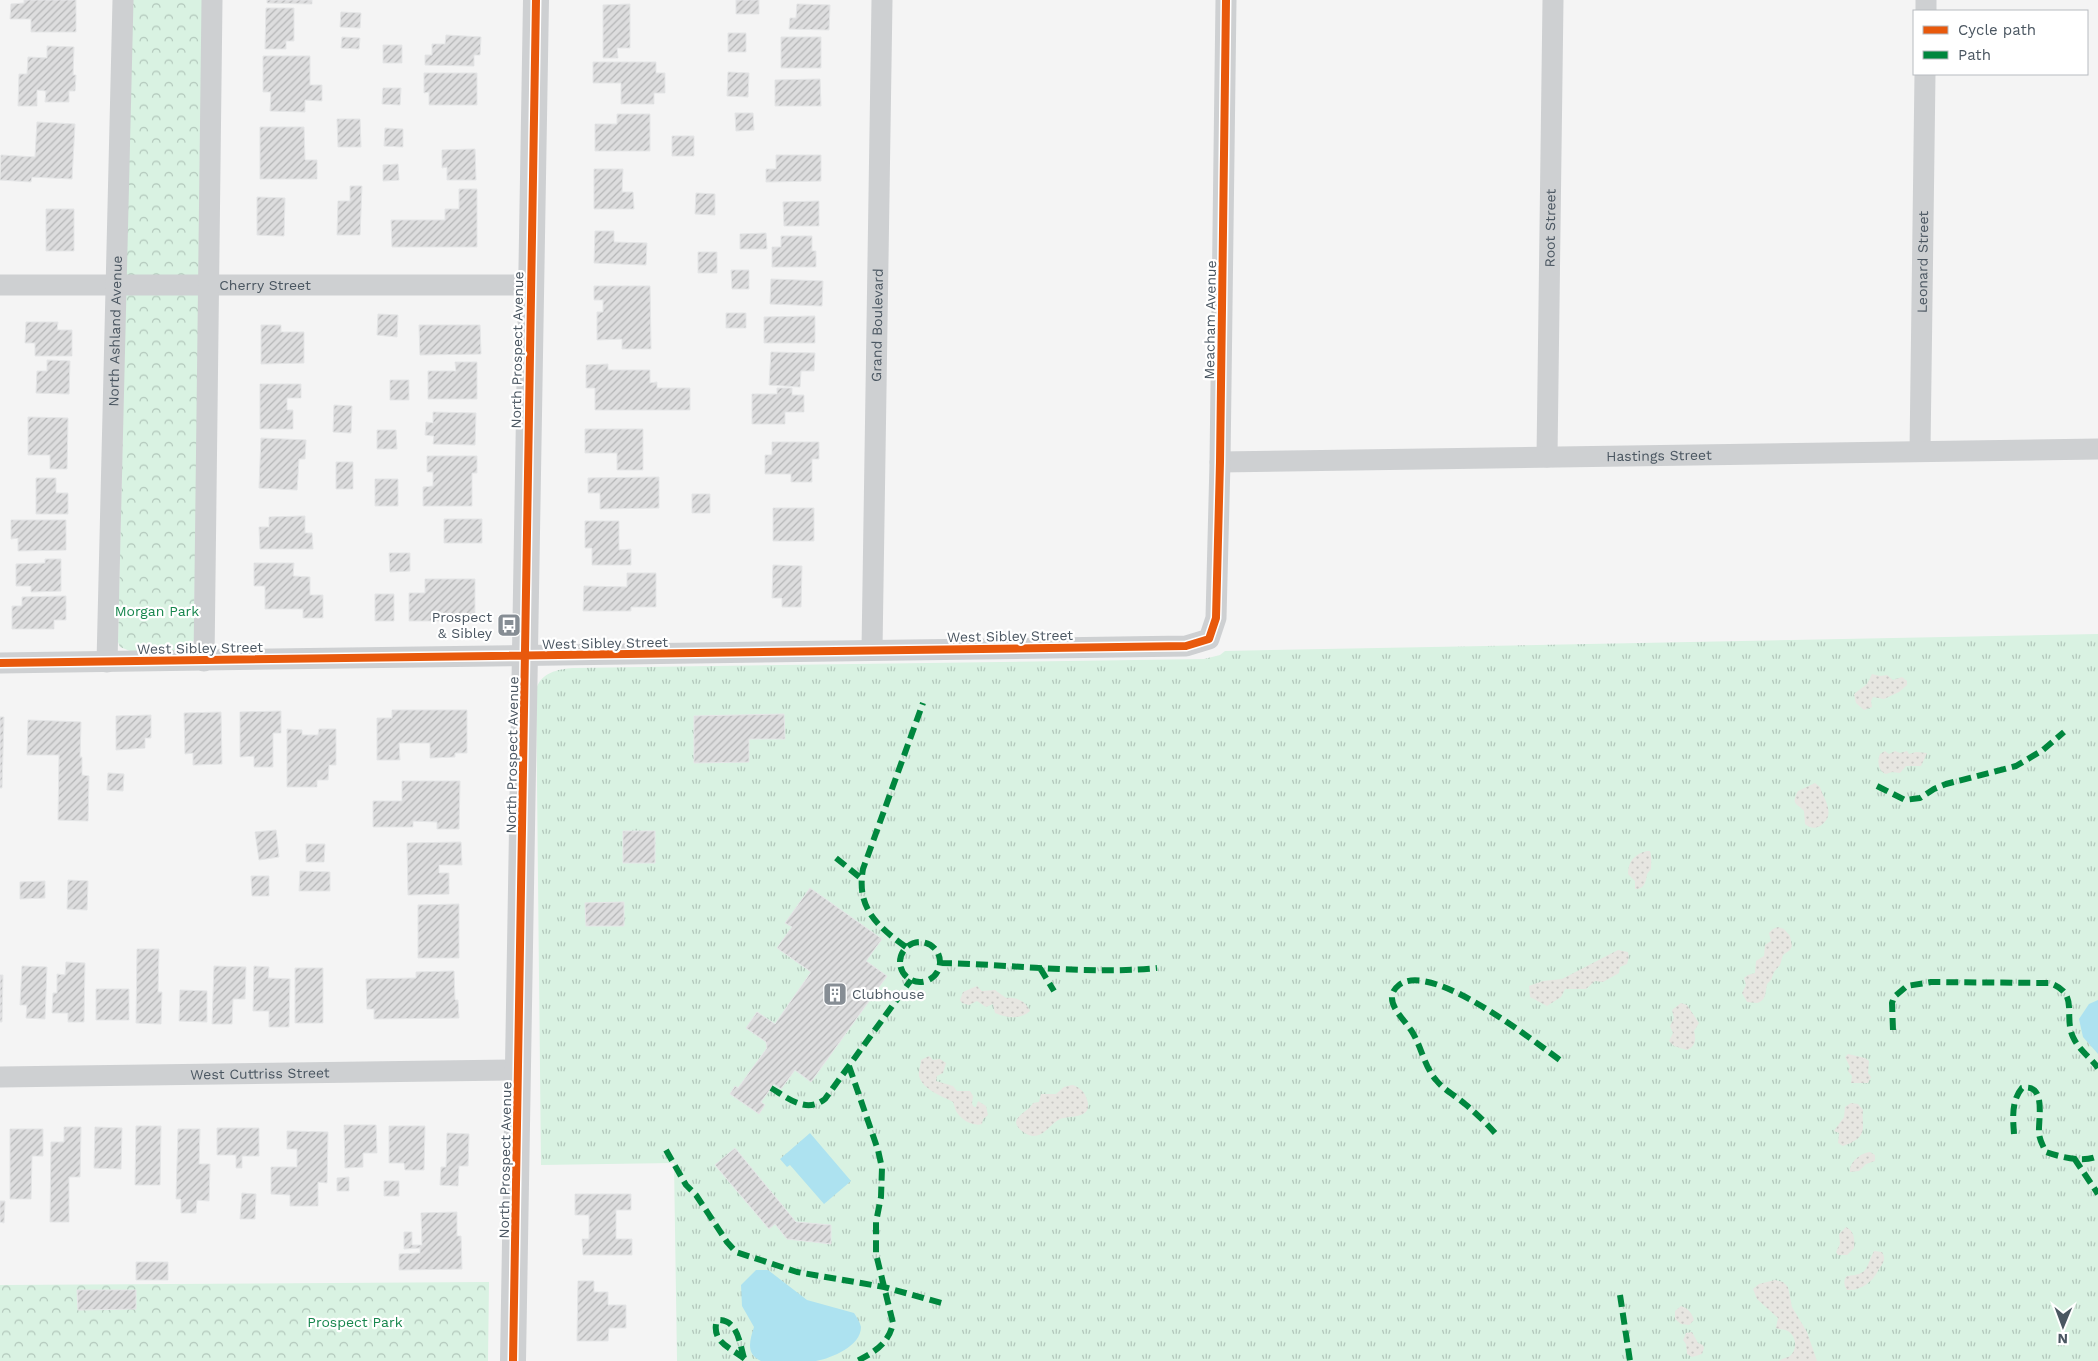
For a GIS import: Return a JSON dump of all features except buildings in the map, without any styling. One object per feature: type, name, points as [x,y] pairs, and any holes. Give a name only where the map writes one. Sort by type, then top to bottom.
[{"type":"street","name":"North Ashland Avenue","points":[[107,662],[123,0]]},
{"type":"street","points":[[204,661],[212,0]]},
{"type":"street","name":"North Prospect Avenue","points":[[513,1361],[536,0]]},
{"type":"street","name":"Grand Boulevard","points":[[872,650],[882,0]]},
{"type":"street","name":"Meacham Avenue","points":[[1209,639],[1216,618],[1226,0]]},
{"type":"street","name":"Root Street","points":[[1546,457],[1553,0]]},
{"type":"street","name":"Leonard Street","points":[[1920,452],[1925,75]]},
{"type":"street","name":"Cherry Street","points":[[0,285],[530,285]]},
{"type":"street","name":"Hastings Street","points":[[1220,462],[2098,449]]},
{"type":"street","name":"West Sibley Street","points":[[0,663],[1186,646],[1209,639]]},
{"type":"street","name":"West Cuttriss Street","points":[[0,1077],[519,1070]]},
{"type":"green space","name":"Morgan Park","points":[[132,0],[204,0],[194,639],[192,646],[185,650],[130,651],[120,647],[118,642]]},
{"type":"green space","points":[[2098,634],[2098,1361],[677,1361],[674,1163],[541,1165],[536,690],[541,680],[550,673],[561,669],[1204,659],[1220,655],[1225,651]]},
{"type":"green space","name":"Prospect Park","points":[[489,1282],[488,1361],[0,1361],[0,1285]]},
{"type":"sand","points":[[1872,674],[1887,675],[1893,680],[1902,677],[1907,681],[1907,685],[1899,692],[1884,699],[1873,697],[1871,701],[1872,707],[1864,710],[1856,703],[1854,694],[1867,684]]},
{"type":"sand","points":[[1885,751],[1889,754],[1895,751],[1900,753],[1907,751],[1909,754],[1916,752],[1927,753],[1921,766],[1906,766],[1900,773],[1892,772],[1886,774],[1881,771],[1878,763],[1880,754]]},
{"type":"sand","points":[[1815,783],[1820,787],[1829,812],[1825,822],[1814,828],[1805,824],[1804,811],[1796,804],[1795,799],[1798,791]]},
{"type":"sand","points":[[1647,851],[1651,853],[1651,869],[1643,886],[1635,889],[1635,881],[1628,874],[1629,865],[1636,856]]},
{"type":"sand","points":[[1778,927],[1784,929],[1790,936],[1792,946],[1783,955],[1780,965],[1767,984],[1762,1000],[1757,1003],[1747,1002],[1742,993],[1746,985],[1744,978],[1755,973],[1756,961],[1764,956],[1765,945],[1771,941],[1769,933]]},
{"type":"sand","points":[[1618,950],[1628,952],[1627,964],[1620,967],[1619,973],[1603,982],[1595,981],[1586,989],[1565,989],[1561,997],[1547,1006],[1530,997],[1529,986],[1543,981],[1562,979]]},
{"type":"sand","points":[[977,986],[982,991],[995,990],[1006,998],[1020,1000],[1030,1011],[1022,1016],[1009,1017],[995,1013],[993,1004],[986,1007],[977,1001],[969,1005],[962,1003],[960,1000],[963,992]]},
{"type":"sand","points":[[1681,1003],[1687,1005],[1699,1023],[1694,1031],[1694,1045],[1687,1050],[1674,1046],[1669,1041],[1673,1033],[1670,1026],[1674,1018],[1672,1010]]},
{"type":"sand","points":[[1848,1054],[1865,1058],[1869,1061],[1868,1073],[1871,1077],[1868,1083],[1851,1083],[1852,1076],[1848,1071],[1850,1067],[1845,1057]]},
{"type":"sand","points":[[929,1056],[933,1060],[940,1059],[946,1063],[943,1073],[937,1076],[936,1081],[953,1086],[957,1091],[970,1091],[973,1096],[972,1104],[974,1107],[976,1107],[978,1101],[986,1106],[988,1115],[983,1119],[982,1124],[978,1125],[964,1119],[956,1111],[953,1102],[924,1085],[919,1076],[919,1070],[921,1060]]},
{"type":"sand","points":[[1072,1085],[1080,1089],[1085,1095],[1088,1104],[1085,1113],[1060,1119],[1044,1132],[1035,1136],[1023,1132],[1019,1128],[1016,1123],[1018,1117],[1033,1103],[1039,1102],[1041,1094],[1056,1094],[1064,1087]]},
{"type":"sand","points":[[1851,1103],[1858,1104],[1863,1110],[1863,1127],[1861,1135],[1857,1139],[1843,1146],[1838,1143],[1839,1133],[1834,1131],[1844,1117],[1845,1107]]},
{"type":"sand","points":[[1870,1152],[1875,1155],[1875,1161],[1866,1164],[1859,1171],[1850,1172],[1851,1165],[1856,1159]]},
{"type":"sand","points":[[1846,1227],[1853,1236],[1854,1248],[1847,1255],[1838,1255],[1836,1252],[1840,1244],[1839,1234]]},
{"type":"sand","points":[[1874,1251],[1882,1252],[1884,1258],[1876,1275],[1861,1287],[1847,1290],[1844,1283],[1847,1276],[1863,1272],[1868,1266]]},
{"type":"sand","points":[[1775,1280],[1783,1282],[1788,1287],[1792,1307],[1807,1332],[1817,1361],[1779,1361],[1793,1353],[1795,1343],[1793,1336],[1788,1331],[1776,1328],[1778,1318],[1757,1299],[1753,1289],[1759,1284]]},
{"type":"sand","points":[[1681,1306],[1688,1309],[1693,1317],[1694,1320],[1689,1325],[1681,1324],[1675,1319],[1675,1311]]},
{"type":"sand","points":[[1692,1332],[1698,1343],[1703,1345],[1704,1348],[1702,1354],[1692,1357],[1687,1354],[1686,1344],[1683,1340],[1686,1333]]},
{"type":"water","points":[[2098,1000],[2098,1054],[2083,1037],[2079,1019],[2089,1004]]},
{"type":"water","points":[[810,1133],[851,1181],[824,1204],[790,1165],[787,1167],[780,1159]]},
{"type":"water","points":[[756,1270],[768,1270],[807,1300],[854,1313],[861,1327],[860,1334],[844,1350],[816,1361],[761,1361],[756,1358],[750,1346],[754,1327],[742,1306],[741,1285]]},
{"type":"marked path","points":[[906,947],[886,931],[871,915],[863,895],[862,883],[863,869],[923,703]]},
{"type":"marked path","points":[[1877,786],[1905,800],[1920,798],[1946,784],[2016,766],[2043,750],[2064,732]]},
{"type":"marked path","points":[[836,858],[862,879]]},
{"type":"marked path","points":[[924,942],[931,945],[937,951],[940,962],[939,970],[931,979],[924,982],[916,982],[909,979],[901,970],[900,958],[903,951],[912,943],[924,942]]},
{"type":"marked path","points":[[940,963],[1076,970],[1157,968]]},
{"type":"marked path","points":[[1040,968],[1054,991]]},
{"type":"marked path","points":[[771,1088],[791,1100],[804,1105],[811,1105],[825,1099],[911,980]]},
{"type":"marked path","points":[[1495,1133],[1473,1111],[1436,1080],[1425,1062],[1411,1030],[1395,1008],[1392,996],[1394,990],[1399,985],[1414,980],[1435,984],[1458,993],[1508,1023],[1564,1063]]},
{"type":"marked path","points":[[1893,1030],[1892,1003],[1894,997],[1907,986],[1931,982],[2050,983],[2065,993],[2068,999],[2070,1029],[2073,1037],[2078,1046],[2098,1068]]},
{"type":"marked path","points":[[849,1066],[878,1150],[882,1168],[881,1197],[876,1222],[876,1254],[893,1323],[885,1341],[870,1354],[857,1361]]},
{"type":"marked path","points":[[2014,1134],[2014,1110],[2018,1093],[2022,1088],[2030,1088],[2038,1096],[2040,1104],[2039,1134],[2046,1152],[2079,1159],[2098,1156]]},
{"type":"marked path","points":[[666,1150],[686,1185],[696,1195],[727,1242],[736,1252],[797,1272],[884,1287],[945,1304]]},
{"type":"marked path","points":[[2074,1158],[2098,1194]]},
{"type":"marked path","points":[[1620,1295],[1630,1361]]},
{"type":"marked path","points":[[744,1358],[734,1329],[726,1321],[720,1320],[716,1324],[716,1331],[721,1342],[747,1361]]},
{"type":"cycle path","points":[[513,1361],[536,0]]},
{"type":"cycle path","points":[[0,663],[1186,646],[1209,639],[1216,618],[1226,0]]},
{"type":"place","name":"Prospect & Sibley","points":[[509,625]]},
{"type":"place","name":"Clubhouse","points":[[835,994]]}]
